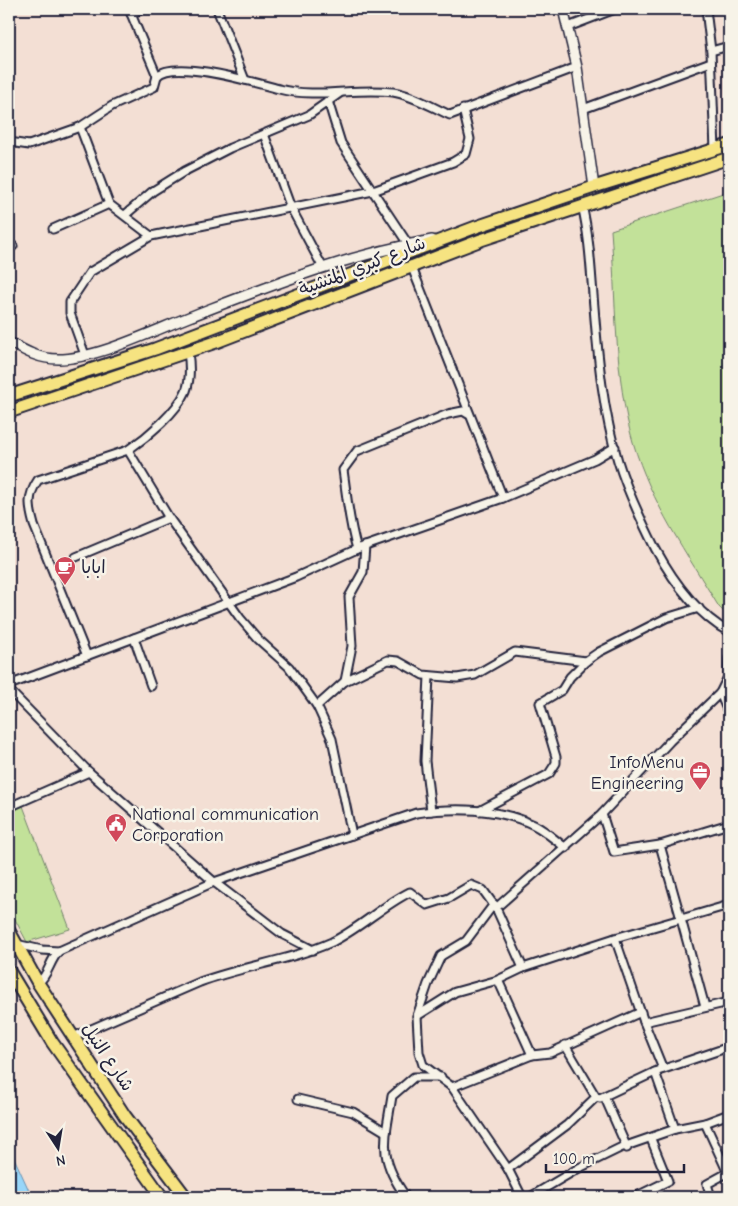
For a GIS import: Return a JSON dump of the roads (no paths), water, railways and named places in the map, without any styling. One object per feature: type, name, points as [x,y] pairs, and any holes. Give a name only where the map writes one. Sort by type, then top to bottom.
[{"type":"main road","name":"شارع كبري المنشية","points":[[9,396],[155,349],[444,238],[594,186],[729,145]]},
{"type":"main road","name":"شارع كبري المنشية","points":[[9,412],[188,352],[411,265],[582,205],[729,158]]},
{"type":"main road","name":"شارع النيل","points":[[9,930],[38,983],[73,1037],[126,1116],[186,1197]]},
{"type":"main road","points":[[9,971],[68,1065],[162,1197]]},
{"type":"street","points":[[143,9],[130,11],[150,66],[157,76]]},
{"type":"street","points":[[217,9],[245,80]]},
{"type":"street","points":[[563,9],[577,67],[594,186]]},
{"type":"street","points":[[568,27],[615,9]]},
{"type":"street","points":[[706,9],[711,51],[715,150]]},
{"type":"street","points":[[711,51],[729,46]]},
{"type":"street","points":[[583,109],[711,62]]},
{"type":"street","points":[[9,142],[29,145],[80,127],[112,106],[154,88],[159,74],[181,69],[245,80],[302,93],[394,92],[450,115],[577,67]]},
{"type":"street","points":[[125,215],[154,191],[185,171],[309,115],[340,93]]},
{"type":"street","points":[[328,102],[341,143],[408,244]]},
{"type":"street","points":[[85,355],[70,313],[70,302],[90,272],[151,236],[373,191],[452,162],[466,154],[470,139],[463,110]]},
{"type":"street","points":[[80,127],[109,204],[151,236]]},
{"type":"street","points":[[264,134],[291,208],[322,266]]},
{"type":"street","points":[[53,229],[109,204]]},
{"type":"street","points":[[582,205],[591,256],[601,377],[618,460],[641,521],[669,573],[682,591],[716,625],[729,632]]},
{"type":"street","points":[[9,342],[30,354],[45,357],[58,359],[85,355],[141,336],[322,266],[391,246],[444,238]]},
{"type":"street","points":[[411,265],[502,498]]},
{"type":"street","points":[[87,656],[34,525],[29,507],[30,496],[38,480],[128,450],[148,436],[186,392],[190,369],[188,352]]},
{"type":"street","points":[[357,549],[349,523],[349,506],[343,470],[350,458],[357,451],[448,414],[464,411],[468,414]]},
{"type":"street","points":[[9,685],[296,577],[357,549],[502,498],[595,459],[615,448]]},
{"type":"street","points":[[128,450],[169,518],[249,629],[289,667],[317,706],[332,740],[352,835]]},
{"type":"street","points":[[76,557],[169,518]]},
{"type":"street","points":[[345,681],[352,646],[349,598],[362,572],[365,546]]},
{"type":"street","points":[[479,811],[549,774],[556,763],[556,756],[540,703],[562,690],[570,677],[586,661],[666,618],[699,608]]},
{"type":"street","points":[[134,638],[151,686]]},
{"type":"street","points":[[317,706],[345,681],[388,660],[398,662],[429,676],[457,678],[475,675],[515,652],[586,661]]},
{"type":"street","points":[[522,1197],[508,1169],[452,1087],[423,1065],[420,1060],[417,1016],[428,984],[441,956],[466,940],[495,906],[566,848],[602,814],[670,741],[720,693],[728,677],[729,658]]},
{"type":"street","points":[[429,676],[425,761],[430,811]]},
{"type":"street","points":[[9,690],[89,772],[214,882],[282,934],[313,950]]},
{"type":"street","points":[[720,693],[729,714]]},
{"type":"street","points":[[9,807],[89,772]]},
{"type":"street","points":[[16,944],[42,950],[59,951],[214,882],[401,818],[430,811],[479,811],[524,821],[536,826],[566,848]]},
{"type":"street","points":[[602,814],[614,852],[660,845],[729,824]]},
{"type":"street","points":[[660,845],[705,1007]]},
{"type":"street","points":[[73,1037],[219,975],[287,959],[313,950],[346,935],[387,904],[410,892],[427,905],[449,898],[471,885],[483,890],[495,906],[523,968]]},
{"type":"street","points":[[417,1016],[455,992],[498,980],[523,968],[615,938],[729,905]]},
{"type":"street","points":[[615,938],[663,1070]]},
{"type":"street","points":[[38,983],[46,977],[49,965],[59,951]]},
{"type":"street","points":[[498,980],[532,1055]]},
{"type":"street","points":[[644,1022],[705,1007],[729,1004]]},
{"type":"street","points":[[452,1087],[532,1055],[550,1053],[641,1012]]},
{"type":"street","points":[[565,1045],[596,1097]]},
{"type":"street","points":[[596,1097],[605,1098],[655,1072],[729,1047]]},
{"type":"street","points":[[655,1072],[675,1128]]},
{"type":"street","points":[[406,1197],[392,1177],[387,1164],[384,1142],[392,1096],[414,1077],[441,1077]]},
{"type":"street","points":[[508,1169],[567,1125],[596,1097]]},
{"type":"street","points":[[605,1098],[627,1148]]},
{"type":"street","points":[[298,1099],[353,1112],[386,1132]]},
{"type":"street","points":[[531,1197],[594,1160],[675,1128],[705,1123],[729,1114]]},
{"type":"street","points":[[705,1123],[728,1172],[707,1184],[711,1197]]},
{"type":"street","points":[[635,1197],[647,1194],[668,1181],[651,1139]]},
{"type":"water","points":[[10,1149],[32,1197],[9,1197]]},
{"type":"place","name":"ابابا","points":[[65,586]]},
{"type":"place","name":"InfoMenu Engineering","points":[[700,791]]},
{"type":"place","name":"National communication Corporation","points":[[116,843]]}]
